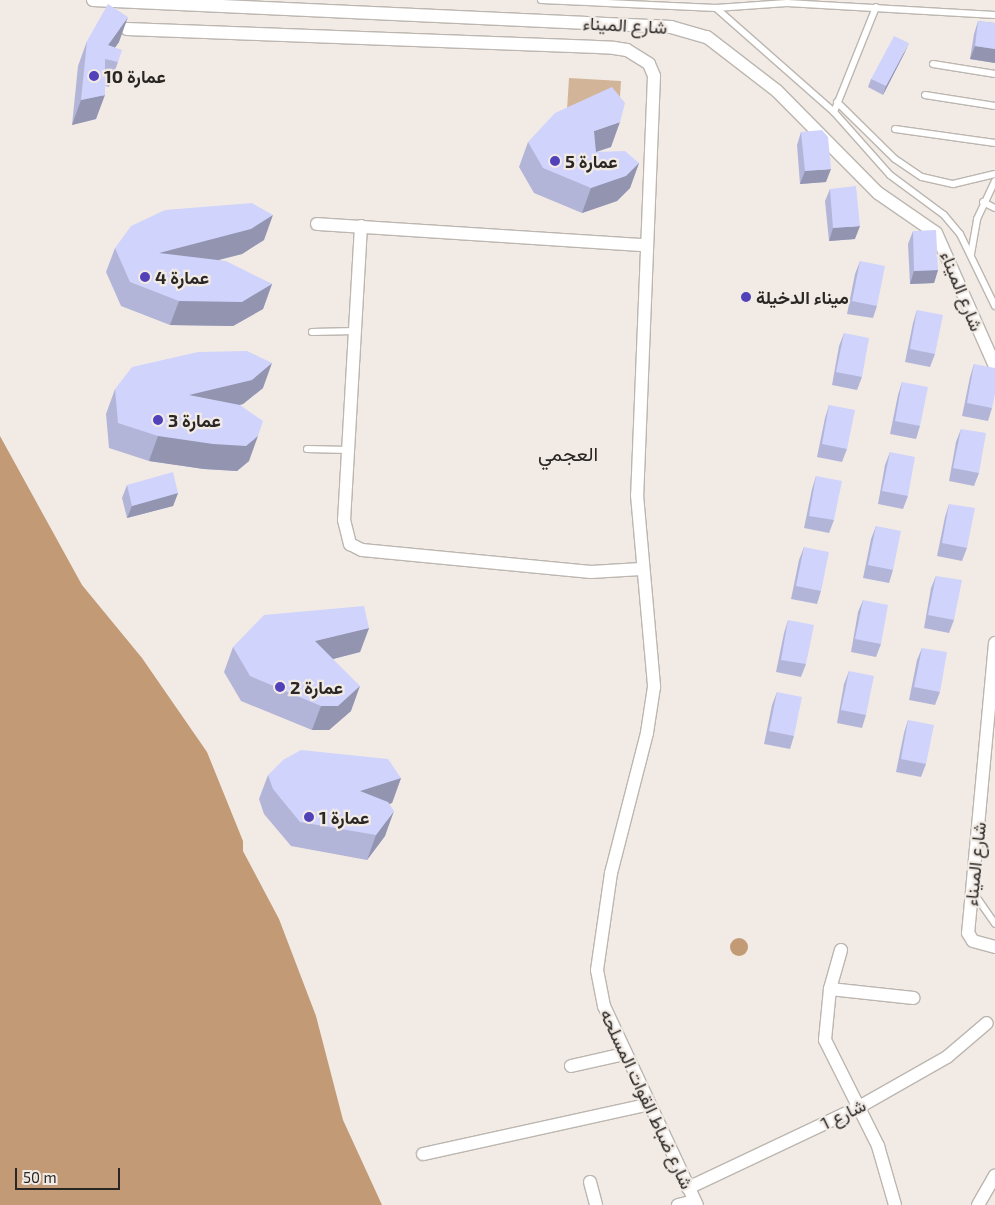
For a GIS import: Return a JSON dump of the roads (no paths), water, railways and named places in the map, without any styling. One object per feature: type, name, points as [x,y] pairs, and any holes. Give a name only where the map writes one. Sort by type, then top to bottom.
[{"type":"street","name":"شارع الميناء","points":[[94,0],[671,27],[699,33],[777,91],[878,193],[936,233],[995,366]]},
{"type":"street","name":"شارع ضباط القوات المسلحه","points":[[127,29],[627,50],[649,64],[654,76],[637,495],[641,569],[654,663],[652,705],[605,904],[598,987],[646,1105],[696,1203]]},
{"type":"street","points":[[317,224],[646,245]]},
{"type":"street","points":[[361,226],[345,534],[350,544],[362,550],[591,572],[641,569]]},
{"type":"street","name":"شارع الميناء","points":[[995,643],[969,938],[995,947]]},
{"type":"street","points":[[841,950],[830,988],[828,1051],[859,1106],[884,1160],[895,1205]]},
{"type":"street","points":[[830,988],[914,998]]},
{"type":"street","name":"شارع 1","points":[[688,1188],[859,1106],[948,1057],[987,1023]]},
{"type":"street","points":[[571,1066],[624,1054]]},
{"type":"street","points":[[423,1154],[646,1105]]},
{"type":"street","points":[[978,1205],[995,1175]]},
{"type":"street","points":[[590,1182],[596,1205]]},
{"type":"street","points":[[678,1205],[696,1203]]},
{"type":"lane","points":[[541,0],[630,2],[716,8],[787,3],[995,15]]},
{"type":"lane","points":[[834,112],[876,7]]},
{"type":"lane","points":[[716,8],[834,112],[890,175],[944,215],[971,255],[995,306]]},
{"type":"lane","points":[[933,64],[995,74]]},
{"type":"lane","points":[[925,95],[995,106]]},
{"type":"lane","points":[[838,102],[895,159],[922,177],[954,184],[995,174]]},
{"type":"lane","points":[[895,129],[995,143]]},
{"type":"lane","points":[[971,255],[983,202],[995,181]]},
{"type":"lane","points":[[983,202],[995,208]]},
{"type":"lane","points":[[312,332],[355,331]]},
{"type":"lane","points":[[307,449],[348,450]]},
{"type":"lane","points":[[973,891],[995,924]]},
{"type":"place","name":"عمارة 10","points":[[94,76]]},
{"type":"place","name":"عمارة 5","points":[[555,161]]},
{"type":"place","name":"عمارة 4","points":[[145,277]]},
{"type":"place","name":"ميناء الدخيلة","points":[[746,297]]},
{"type":"place","name":"عمارة 3","points":[[158,420]]},
{"type":"place","name":"عمارة 2","points":[[280,687]]},
{"type":"place","name":"عمارة 1","points":[[309,817]]},
{"type":"district","name":"العجمي","points":[[568,453]]}]
